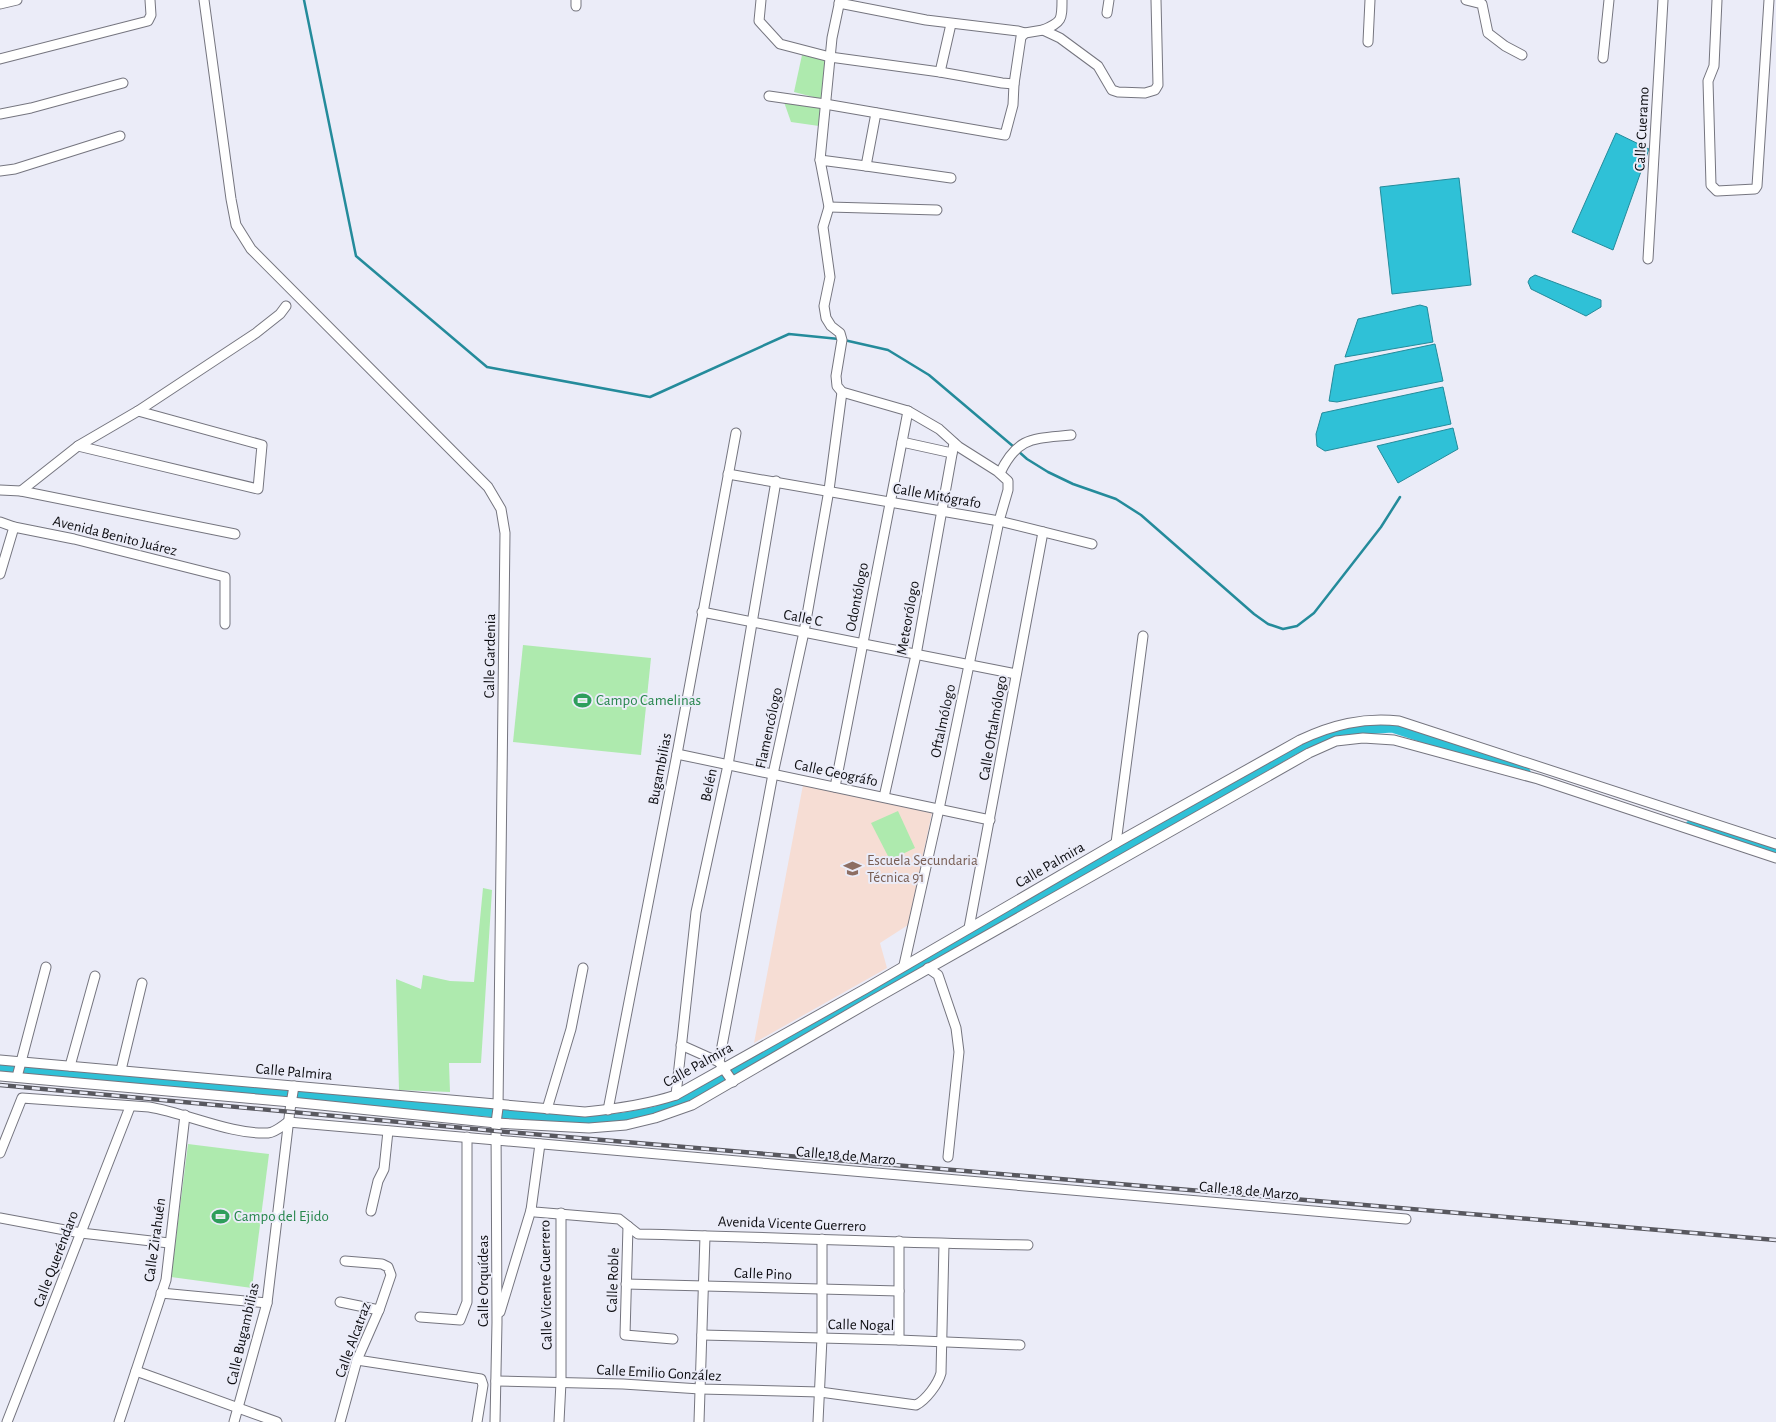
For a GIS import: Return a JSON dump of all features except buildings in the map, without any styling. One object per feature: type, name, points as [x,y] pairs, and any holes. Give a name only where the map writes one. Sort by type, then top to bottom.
[{"type":"street","points":[[0,4],[17,0]]},
{"type":"street","points":[[0,59],[148,20],[151,15],[150,0]]},
{"type":"street","name":"Calle Gardenia","points":[[204,0],[236,225],[251,249],[290,290],[488,487],[501,509],[505,533],[498,1106],[496,1122]]},
{"type":"street","points":[[761,0],[759,21],[780,44],[830,57],[940,72],[1002,84],[1014,84]]},
{"type":"street","points":[[937,210],[829,207],[820,160],[833,28],[839,1],[951,24],[1025,33],[1043,30],[1057,24],[1062,16],[1062,0]]},
{"type":"street","points":[[1106,13],[1109,0]]},
{"type":"street","points":[[1043,30],[1060,38],[1098,66],[1112,90],[1145,93],[1155,90],[1158,85],[1156,0]]},
{"type":"street","points":[[1368,42],[1370,0]]},
{"type":"street","points":[[1466,0],[1482,4],[1488,33],[1505,46],[1522,55]]},
{"type":"street","points":[[1603,58],[1609,0]]},
{"type":"street","name":"Calle Cueramo","points":[[1648,259],[1663,0]]},
{"type":"street","points":[[1717,0],[1714,66],[1708,81],[1711,185],[1717,191],[1755,189],[1757,186],[1769,0]]},
{"type":"street","points":[[940,72],[951,24]]},
{"type":"street","points":[[769,96],[826,104],[1005,136],[1013,105],[1014,84],[1022,37],[1025,33]]},
{"type":"street","points":[[0,114],[31,108],[123,83]]},
{"type":"street","points":[[866,166],[876,113]]},
{"type":"street","points":[[0,171],[120,136]]},
{"type":"street","points":[[820,160],[951,178]]},
{"type":"street","name":"Flamencólogo","points":[[727,1072],[773,774],[804,632],[829,490],[842,392],[836,386],[836,376],[842,340],[840,333],[831,326],[826,318],[824,306],[830,277],[823,227],[829,207]]},
{"type":"street","points":[[21,491],[78,446],[138,411],[256,333],[280,314],[286,306]]},
{"type":"street","points":[[842,392],[908,412],[939,429],[954,443],[1000,474],[1008,459],[1028,440],[1071,435]]},
{"type":"street","points":[[78,446],[258,489],[262,445],[138,411]]},
{"type":"street","name":"Odontólogo","points":[[835,787],[908,412]]},
{"type":"street","name":"Bugambilias","points":[[608,1110],[677,754],[736,433]]},
{"type":"street","points":[[902,442],[952,453]]},
{"type":"street","name":"Meteorólogo","points":[[884,797],[916,654],[954,443]]},
{"type":"street","name":"Calle Mitógrafo","points":[[728,474],[999,521],[1092,544]]},
{"type":"street","name":"Oftalmólogo","points":[[904,966],[999,521],[1008,490],[1008,481],[1000,474]]},
{"type":"street","name":"Belén","points":[[676,1095],[696,912],[728,765],[776,481]]},
{"type":"street","points":[[0,490],[21,491],[235,534]]},
{"type":"street","name":"Avenida Benito Juárez","points":[[0,522],[14,527],[74,539],[225,577],[225,624]]},
{"type":"street","points":[[0,574],[14,527]]},
{"type":"street","name":"Calle Oftalmólogo","points":[[969,928],[1043,532]]},
{"type":"street","name":"Calle C","points":[[702,612],[1016,674]]},
{"type":"street","points":[[1116,843],[1143,636]]},
{"type":"street","name":"Calle Palmira","points":[[0,1060],[498,1106],[585,1112],[657,1101],[676,1095],[727,1072],[869,995],[904,966],[1116,843],[1300,740],[1350,722],[1380,719],[1399,721],[1776,844]]},
{"type":"street","points":[[0,1076],[291,1101],[496,1122],[589,1128],[626,1125],[655,1118],[692,1105],[727,1072],[869,995],[928,968],[1308,752],[1336,741],[1363,738],[1394,740],[1538,779],[1776,858]]},
{"type":"street","name":"Calle Geográfo","points":[[677,754],[990,820]]},
{"type":"street","points":[[17,1077],[46,967]]},
{"type":"street","points":[[547,1109],[571,1029],[583,968]]},
{"type":"street","points":[[928,968],[938,976],[956,1028],[959,1052],[948,1157]]},
{"type":"street","points":[[70,1066],[95,976]]},
{"type":"street","points":[[121,1070],[142,983]]},
{"type":"street","points":[[681,1045],[727,1072]]},
{"type":"street","points":[[128,1087],[132,1072]]},
{"type":"street","name":"Calle Bugambilias","points":[[234,1422],[267,1303],[288,1122],[294,1087]]},
{"type":"street","points":[[0,1153],[22,1098],[164,1110],[244,1131],[269,1133],[279,1129],[288,1122]]},
{"type":"street","name":"Calle Queréndaro","points":[[6,1422],[130,1107]]},
{"type":"street","name":"Calle Zirahuén","points":[[119,1422],[166,1280],[186,1115]]},
{"type":"street","name":"Calle 18 de Marzo","points":[[288,1122],[1406,1219]]},
{"type":"street","name":"Calle Orquídeas","points":[[495,1422],[497,1322],[496,1122]]},
{"type":"street","points":[[371,1211],[378,1181],[384,1169],[388,1131]]},
{"type":"street","points":[[420,1317],[460,1320],[466,1302],[467,1138]]},
{"type":"street","name":"Calle Vicente Guerrero","points":[[540,1144],[531,1210],[535,1212],[561,1213],[561,1382],[559,1422]]},
{"type":"street","points":[[497,1322],[531,1210]]},
{"type":"street","name":"Avenida Vicente Guerrero","points":[[561,1213],[619,1219],[638,1234],[1028,1245]]},
{"type":"street","points":[[0,1218],[81,1233],[169,1243]]},
{"type":"street","name":"Calle Roble","points":[[628,1226],[624,1335],[673,1339]]},
{"type":"street","points":[[699,1422],[705,1236]]},
{"type":"street","points":[[818,1422],[822,1338],[822,1239]]},
{"type":"street","points":[[899,1241],[899,1340]]},
{"type":"street","points":[[942,1342],[944,1244]]},
{"type":"street","name":"Calle Alcatraz","points":[[340,1422],[357,1360],[379,1310],[391,1275],[388,1267],[382,1264],[346,1261]]},
{"type":"street","name":"Calle Pino","points":[[626,1284],[899,1291]]},
{"type":"street","points":[[161,1293],[267,1303]]},
{"type":"street","points":[[340,1302],[379,1310]]},
{"type":"street","name":"Calle Nogal","points":[[702,1335],[1020,1345]]},
{"type":"street","name":"Calle Emilio González","points":[[496,1381],[820,1392],[916,1406],[926,1398],[940,1378],[942,1342]]},
{"type":"street","points":[[357,1360],[482,1379],[484,1385],[477,1422]]},
{"type":"street","points":[[136,1371],[277,1422]]},
{"type":"street","points":[[0,1420],[6,1422]]},
{"type":"shaded area","name":"Escuela Secundaria Técnica 91","points":[[803,785],[932,813],[908,925],[880,943],[887,968],[754,1043]]},
{"type":"green space","points":[[802,55],[825,59],[821,99],[794,92]]},
{"type":"green space","points":[[784,102],[822,108],[819,126],[791,122]]},
{"type":"green space","name":"Campo Camelinas","points":[[523,645],[651,658],[641,755],[513,742]]},
{"type":"green space","points":[[898,811],[915,848],[890,860],[871,823]]},
{"type":"green space","points":[[483,888],[492,890],[481,1063],[449,1063],[450,1092],[399,1090],[396,979],[421,989],[423,975],[450,981],[474,982]]},
{"type":"green space","name":"Campo del Ejido","points":[[188,1144],[269,1154],[252,1288],[171,1277]]},
{"type":"water","points":[[1616,133],[1649,149],[1613,250],[1572,232]]},
{"type":"water","points":[[1459,178],[1471,285],[1392,294],[1380,187]]},
{"type":"water","points":[[1535,275],[1601,300],[1601,307],[1586,316],[1531,289],[1528,282]]},
{"type":"water","points":[[1420,305],[1427,307],[1433,342],[1345,357],[1358,319]]},
{"type":"water","points":[[1435,344],[1443,381],[1337,402],[1329,401],[1335,365]]},
{"type":"water","points":[[1443,387],[1451,424],[1325,451],[1317,446],[1316,434],[1322,413]]},
{"type":"water","points":[[1453,428],[1458,449],[1398,483],[1377,446]]},
{"type":"waterway","points":[[304,0],[356,256],[487,367],[650,397],[789,334],[839,339]]},
{"type":"waterway","points":[[844,340],[888,350],[929,375],[1014,447]]},
{"type":"waterway","points":[[1018,451],[1048,472],[1073,484],[1116,499],[1141,515],[1254,614],[1268,624],[1283,629],[1297,626],[1314,613],[1381,527],[1400,497]]},
{"type":"waterway","points":[[0,1069],[586,1121],[656,1111],[683,1100],[1293,751],[1335,732],[1392,728],[1526,772]]},
{"type":"waterway","points":[[1690,825],[1776,853]]},
{"type":"railway","points":[[0,1085],[496,1131],[1776,1240]]},
{"type":"place","name":"Campo Camelinas","points":[[582,700]]},
{"type":"place","name":"Escuela Secundaria Técnica 91","points":[[853,869]]},
{"type":"place","name":"Campo del Ejido","points":[[220,1216]]}]
